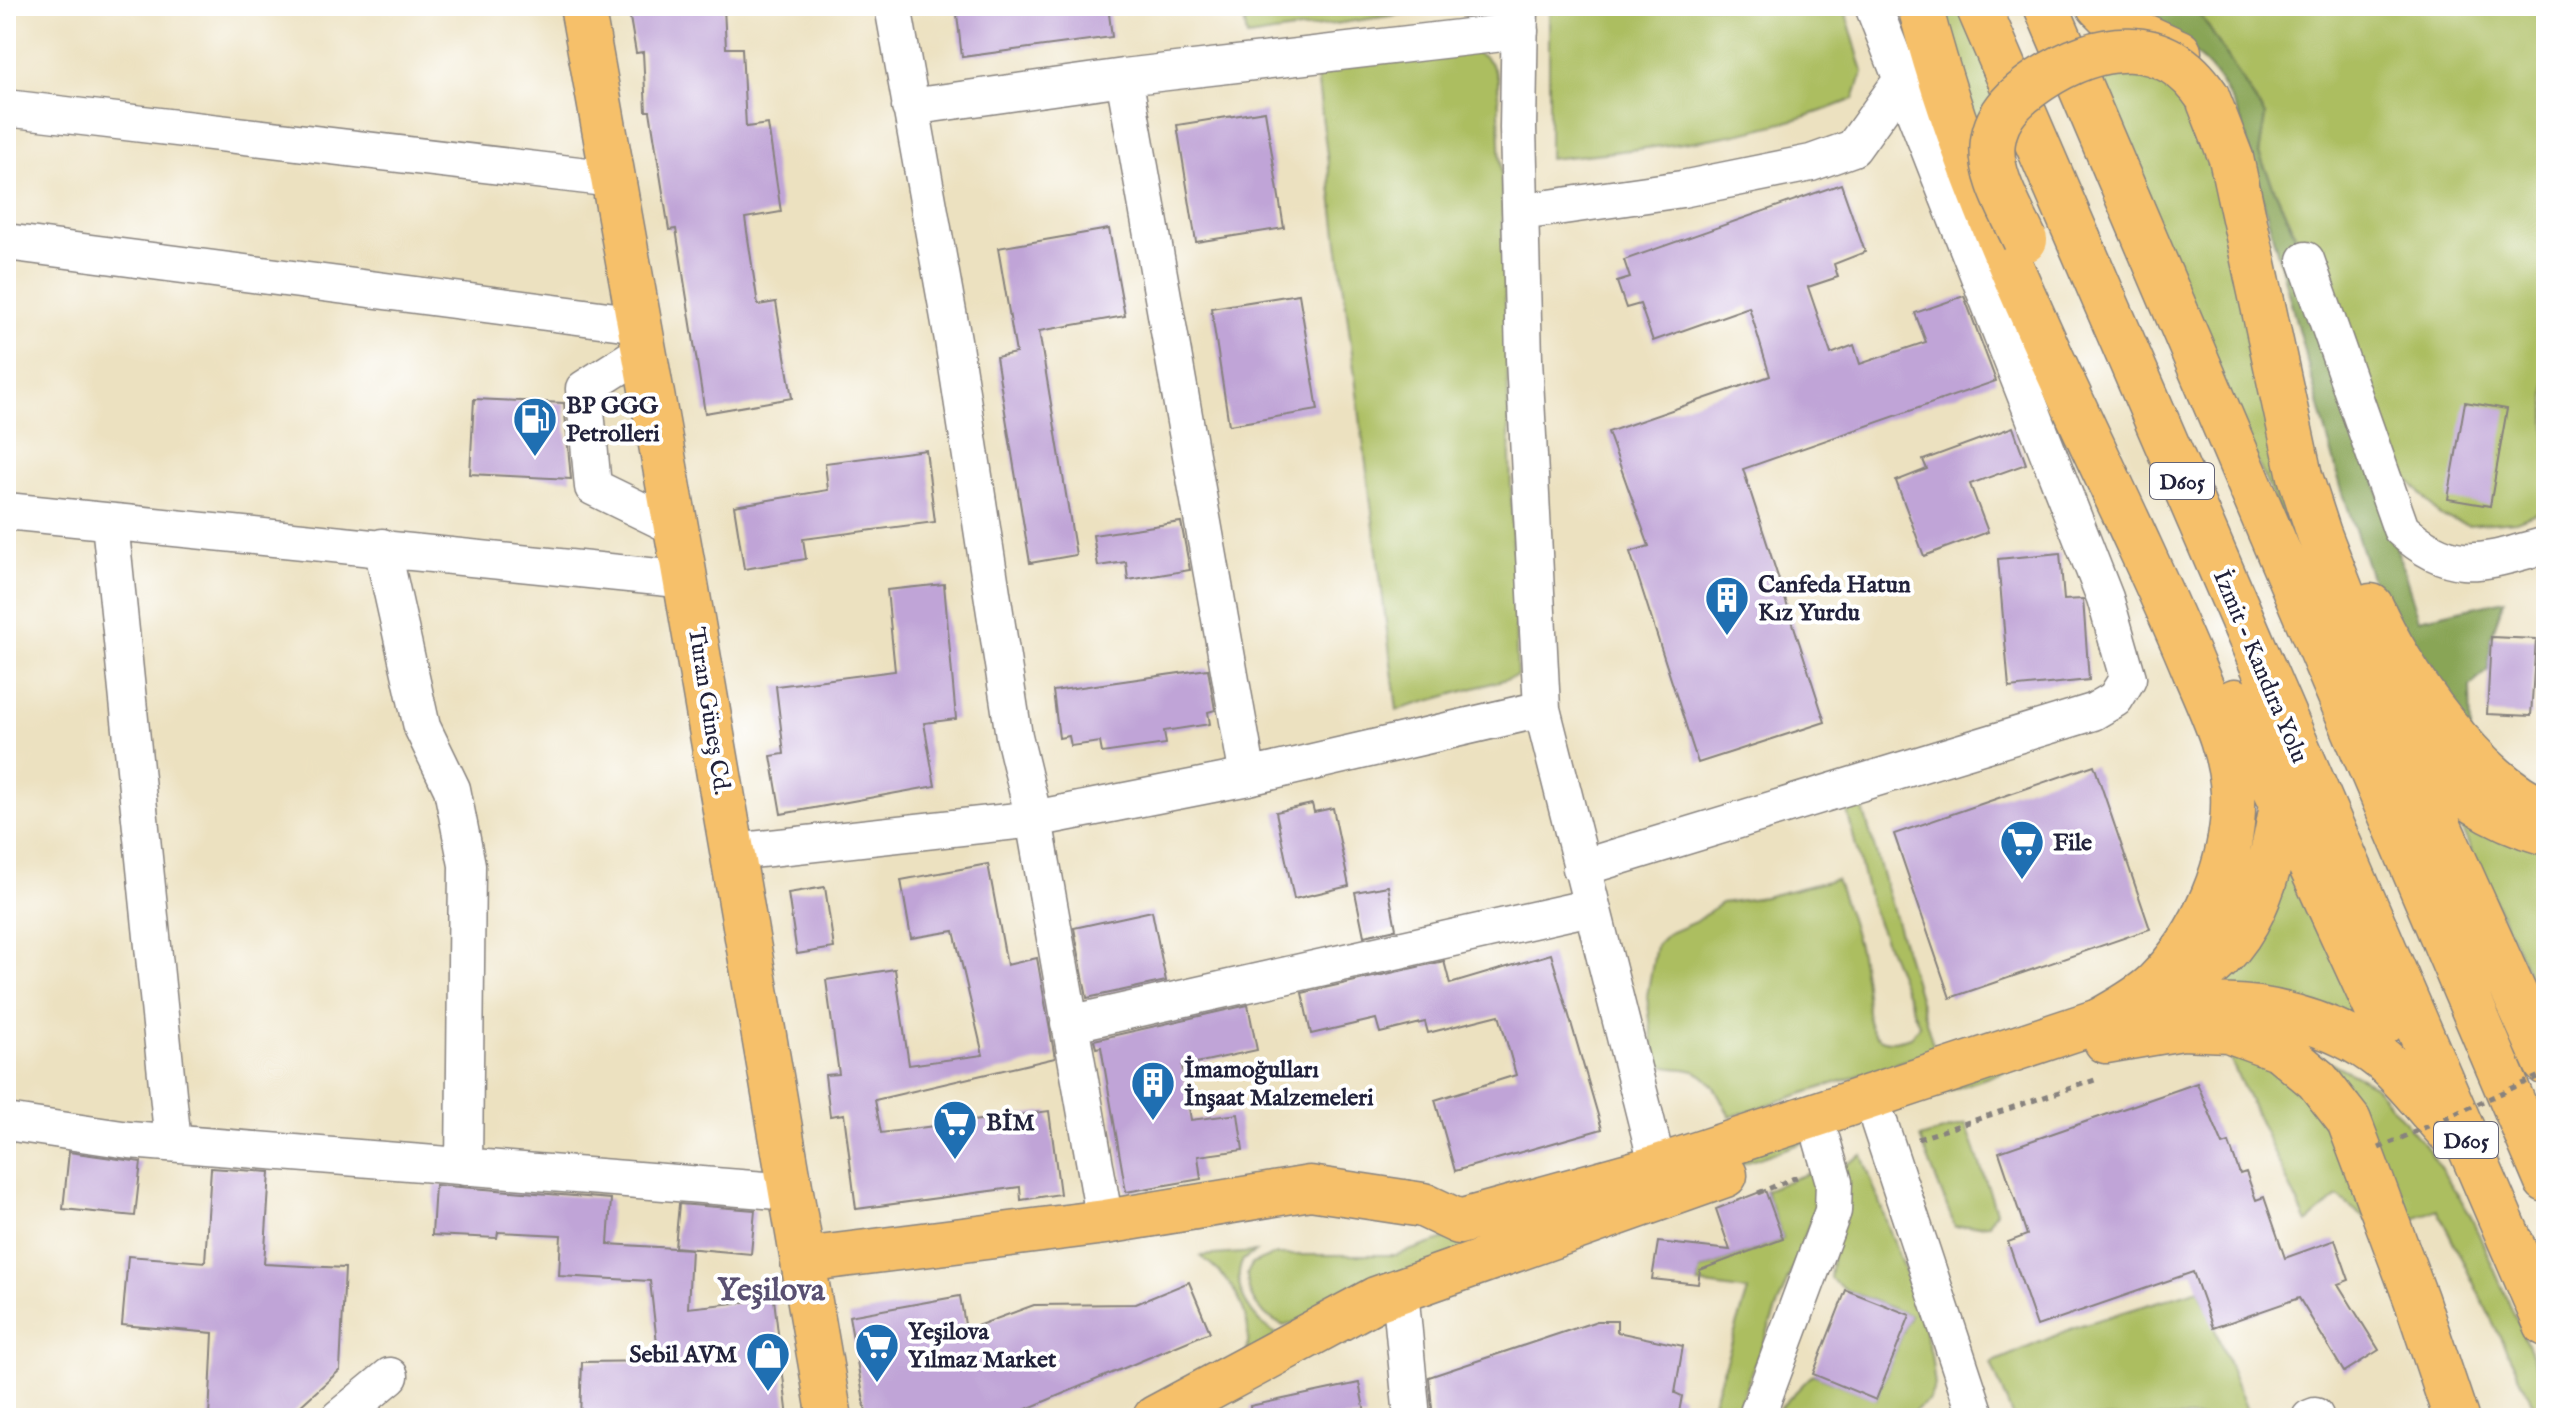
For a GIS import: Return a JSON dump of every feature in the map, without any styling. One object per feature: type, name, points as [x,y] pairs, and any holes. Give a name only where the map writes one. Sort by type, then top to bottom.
[{"type":"main road","name":"Turan Güneş Cd.","points":[[582,6],[640,338],[688,580],[830,1418]]},
{"type":"main road","points":[[1920,6],[1961,149],[2010,266],[2170,612],[2227,747],[2233,794],[2230,836],[2217,888],[2190,938],[2154,984],[2103,1031]]},
{"type":"main road","name":"İzmit - Kandıra Yolu","points":[[1978,6],[2546,1324]]},
{"type":"main road","name":"D605","points":[[2046,6],[2546,1180]]},
{"type":"main road","points":[[2099,6],[2126,29],[2193,58],[2221,92],[2239,130],[2249,164],[2280,312],[2328,497],[2349,558],[2384,636],[2418,688],[2466,748],[2499,780],[2546,810]]},
{"type":"main road","points":[[2419,1100],[1995,169],[1993,141],[2006,107],[2024,91],[2082,56],[2112,49],[2142,51],[2171,61],[2195,78],[2207,96],[2231,158],[2300,476],[2341,594],[2393,724],[2546,1063]]},
{"type":"main road","points":[[2393,724],[2424,760],[2466,797],[2507,822],[2546,833]]},
{"type":"main road","points":[[1158,1417],[1376,1299],[1879,1122],[2103,1031],[2196,978],[2230,946],[2256,910],[2271,867],[2282,804]]},
{"type":"main road","points":[[803,1260],[1105,1222],[1310,1188],[1423,1205],[1459,1222],[1658,1167],[2103,1031],[2194,1009],[2242,1006],[2276,1011],[2328,1029],[2383,1060],[2475,1161]]},
{"type":"main road","points":[[2103,1031],[2228,1030],[2280,1049],[2317,1080],[2349,1121],[2416,1299],[2456,1418]]},
{"type":"street","points":[[893,6],[953,340],[1014,736],[1034,819],[1105,1222]]},
{"type":"street","points":[[1581,868],[2093,712],[2115,699],[2128,678],[2105,598],[1873,6]]},
{"type":"street","points":[[910,107],[1520,18],[1524,359],[1542,709],[1658,1167]]},
{"type":"street","points":[[1124,77],[1248,777]]},
{"type":"street","points":[[1521,212],[1682,189],[1811,163],[1853,148],[1901,81]]},
{"type":"street","points":[[6,108],[613,179]]},
{"type":"street","points":[[6,242],[640,338]]},
{"type":"street","points":[[2306,260],[2401,529],[2424,551],[2455,562],[2494,559],[2546,545]]},
{"type":"street","points":[[640,338],[584,389],[593,487],[677,528]]},
{"type":"street","points":[[6,511],[688,580]]},
{"type":"street","points":[[110,523],[173,1143]]},
{"type":"street","points":[[382,547],[422,727],[452,789],[467,865],[464,1167]]},
{"type":"street","points":[[733,852],[1034,819],[1248,777],[1542,709]]},
{"type":"street","points":[[1069,1024],[1591,907]]},
{"type":"street","points":[[6,1122],[173,1143],[791,1192]]},
{"type":"street","points":[[1879,1122],[1977,1418]]},
{"type":"street","points":[[1758,1413],[1833,1211],[1834,1182],[1822,1141]]},
{"type":"street","points":[[1400,1290],[1412,1418]]},
{"type":"street","points":[[339,1418],[390,1376]]},
{"type":"path","points":[[2379,1148],[2546,1073]]},
{"type":"green space","points":[[1242,6],[1457,6],[1247,37]]},
{"type":"green space","points":[[1549,6],[1844,6],[1863,72],[1854,99],[1780,124],[1704,140],[1549,159]]},
{"type":"green space","points":[[1931,6],[1964,6],[2000,96],[1980,157]]},
{"type":"green space","points":[[2109,6],[2195,6],[2265,116],[2259,154],[2306,260],[2419,619],[2504,600],[2491,637],[2489,670],[2470,686],[2471,735],[2546,804],[2463,736],[2402,656],[2389,632],[2341,487],[2242,123],[2228,95],[2211,69],[2196,55],[2129,21]]},
{"type":"green space","points":[[2195,6],[2546,6],[2546,509],[2516,521],[2468,525],[2440,516],[2402,472],[2259,154],[2265,116]]},
{"type":"green space","points":[[1461,49],[1485,58],[1498,79],[1517,676],[1397,710],[1316,68]]},
{"type":"green space","points":[[2136,61],[2196,102],[2303,510],[2282,519],[2086,65]]},
{"type":"green space","points":[[2448,800],[2546,847],[2546,953],[2537,992]]},
{"type":"green space","points":[[1862,806],[1935,1051],[1730,1117],[1715,1089],[1698,1072],[1664,1066],[1655,1061],[1647,996],[1656,945],[1667,934],[1695,922],[1721,903],[1764,897],[1836,879],[1859,950],[1867,1016],[1872,1030],[1880,1038],[1893,1041],[1911,1037],[1919,1025],[1871,906],[1846,807]]},
{"type":"green space","points":[[2290,845],[2384,1044],[2102,1037],[1284,1326],[1263,1312],[1253,1299],[1247,1274],[1252,1264],[1274,1255],[1396,1255],[2098,1025]]},
{"type":"green space","points":[[2214,1040],[2311,1052],[2374,1085],[2428,1149],[2469,1212],[2546,1388],[2546,1418],[2540,1418],[2437,1209],[2383,1232],[2338,1197],[2307,1223],[2229,1057]]},
{"type":"green space","points":[[1966,1124],[1996,1211],[1989,1224],[1955,1227],[1920,1138]]},
{"type":"green space","points":[[1862,1155],[1914,1297],[1931,1354],[1935,1386],[1929,1400],[1905,1418],[1770,1418],[1813,1374],[1876,1399],[1910,1315],[1846,1290],[1830,1279],[1841,1167]]},
{"type":"green space","points":[[1811,1172],[1818,1176],[1823,1189],[1734,1418],[1708,1418],[1748,1291],[1698,1284],[1700,1270],[1783,1239],[1765,1190]]},
{"type":"green space","points":[[1255,1252],[1243,1260],[1239,1271],[1241,1292],[1252,1312],[1278,1335],[1246,1355],[1248,1326],[1239,1299],[1222,1275],[1200,1256]]},
{"type":"green space","points":[[2199,1289],[2250,1418],[2013,1418],[1991,1363],[2078,1326]]},
{"type":"building","points":[[628,6],[724,7],[726,48],[742,48],[746,127],[768,124],[781,212],[745,218],[758,305],[776,302],[792,398],[705,413],[676,229],[669,230],[650,111],[646,111],[643,52],[636,53]]},
{"type":"building","points":[[956,6],[1108,6],[1112,37],[962,57]]},
{"type":"building","points":[[1265,111],[1284,228],[1196,242],[1177,125]]},
{"type":"building","points":[[1841,184],[1865,252],[1834,264],[1838,277],[1808,287],[1831,354],[1854,345],[1860,364],[1926,342],[1915,313],[1964,296],[1996,381],[1743,469],[1825,722],[1698,763],[1630,552],[1649,546],[1608,432],[1770,376],[1749,307],[1653,341],[1640,304],[1626,308],[1617,282],[1630,278],[1624,260]]},
{"type":"building","points":[[1109,229],[1125,316],[1039,331],[1076,555],[1030,563],[996,357],[1016,353],[998,248]]},
{"type":"building","points":[[1299,294],[1318,410],[1229,425],[1211,308]]},
{"type":"building","points":[[474,399],[564,403],[571,479],[470,474]]},
{"type":"building","points":[[2465,402],[2507,409],[2490,506],[2448,499]]},
{"type":"building","points":[[2013,427],[2026,464],[1970,484],[1988,532],[1924,556],[1896,481],[1927,469],[1923,460]]},
{"type":"building","points":[[926,450],[935,522],[803,539],[806,559],[744,569],[734,506],[828,490],[825,463]]},
{"type":"building","points":[[1181,522],[1190,570],[1128,580],[1126,562],[1098,566],[1093,535]]},
{"type":"building","points":[[2060,553],[2064,600],[2083,599],[2089,680],[2009,688],[1998,559]]},
{"type":"building","points":[[944,584],[956,719],[924,723],[935,786],[781,814],[771,756],[784,754],[776,686],[895,671],[887,590]]},
{"type":"building","points":[[2491,637],[2536,639],[2531,716],[2487,714]]},
{"type":"building","points":[[1208,669],[1215,710],[1208,712],[1210,724],[1164,731],[1166,744],[1102,753],[1100,742],[1071,746],[1069,736],[1059,738],[1053,691]]},
{"type":"building","name":"File","points":[[2094,765],[2150,929],[1950,998],[1894,834]]},
{"type":"building","points":[[1312,804],[1314,812],[1333,808],[1349,886],[1294,899],[1276,812]]},
{"type":"building","points":[[988,864],[1007,965],[1037,958],[1055,1058],[875,1100],[881,1133],[1049,1111],[1060,1194],[1021,1200],[1020,1187],[856,1209],[844,1114],[830,1116],[825,1075],[839,1074],[826,980],[895,969],[909,1065],[983,1055],[954,931],[911,938],[901,880]]},
{"type":"building","points":[[1388,886],[1396,929],[1364,936],[1355,892]]},
{"type":"building","points":[[825,887],[834,948],[797,954],[788,893]]},
{"type":"building","points":[[1152,911],[1166,981],[1087,998],[1074,928]]},
{"type":"building","points":[[1551,954],[1602,1129],[1455,1171],[1435,1100],[1516,1075],[1499,1015],[1428,1033],[1425,1022],[1380,1033],[1376,1019],[1311,1034],[1302,993],[1444,961],[1450,984]]},
{"type":"building","name":"İmamoğulları İnşaat Malzemeleri","points":[[1248,1005],[1257,1050],[1182,1066],[1191,1120],[1238,1114],[1243,1150],[1198,1156],[1201,1179],[1126,1192],[1101,1047],[1096,1048],[1094,1040]]},
{"type":"building","points":[[2197,1083],[2223,1145],[2229,1143],[2240,1174],[2246,1172],[2256,1200],[2264,1197],[2285,1258],[2335,1240],[2349,1280],[2338,1284],[2379,1350],[2344,1372],[2299,1298],[2213,1328],[2193,1272],[2037,1326],[2008,1242],[2027,1235],[1999,1152]]},
{"type":"building","points":[[69,1152],[141,1162],[135,1216],[63,1209]]},
{"type":"building","points":[[211,1168],[270,1172],[264,1264],[345,1268],[340,1370],[287,1418],[209,1418],[213,1333],[122,1325],[128,1256],[205,1262]]},
{"type":"building","points":[[435,1185],[611,1199],[608,1244],[691,1249],[688,1308],[774,1299],[788,1418],[580,1418],[582,1362],[659,1361],[650,1281],[559,1276],[561,1235],[498,1232],[497,1238],[432,1235]]},
{"type":"building","points":[[1765,1190],[1783,1239],[1700,1270],[1698,1284],[1652,1279],[1658,1242],[1730,1250],[1716,1209]]},
{"type":"building","points":[[679,1204],[755,1210],[751,1254],[675,1247]]},
{"type":"building","points":[[1189,1282],[1210,1332],[1005,1418],[867,1418],[849,1316],[960,1296],[966,1330],[1034,1305],[1136,1304]]},
{"type":"building","points":[[1846,1290],[1910,1315],[1876,1400],[1813,1374]]},
{"type":"building","points":[[1597,1321],[1617,1321],[1617,1332],[1683,1346],[1675,1393],[1682,1396],[1678,1418],[1433,1418],[1429,1377]]},
{"type":"building","points":[[1359,1383],[1366,1418],[1251,1418],[1250,1406]]},
{"type":"place","name":"BP GGG Petrolleri","points":[[535,458]]},
{"type":"place","name":"Canfeda Hatun Kız Yurdu","points":[[1727,637]]},
{"type":"place","name":"File","points":[[2022,881]]},
{"type":"place","name":"İmamoğulları İnşaat Malzemeleri","points":[[1153,1122]]},
{"type":"place","name":"BİM","points":[[955,1161]]},
{"type":"place","name":"Yeşilova Yılmaz Market","points":[[877,1384]]},
{"type":"place","name":"Sebil AVM","points":[[768,1393]]},
{"type":"district","name":"Yeşilova","points":[[771,1289]]}]
